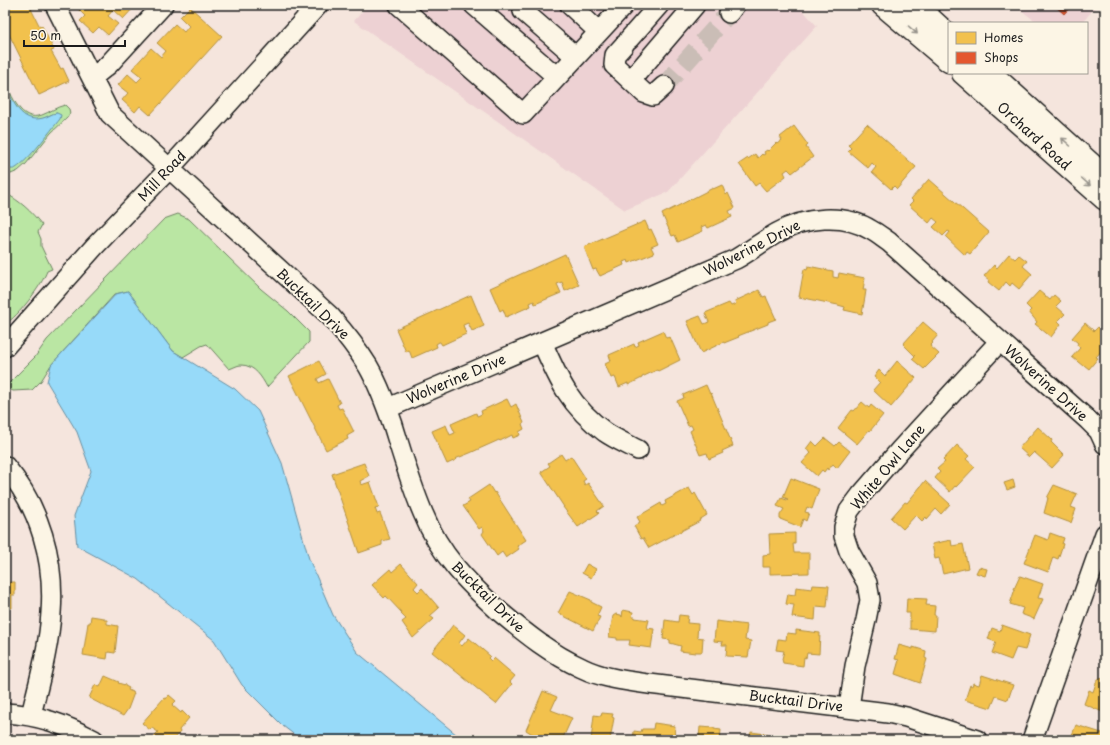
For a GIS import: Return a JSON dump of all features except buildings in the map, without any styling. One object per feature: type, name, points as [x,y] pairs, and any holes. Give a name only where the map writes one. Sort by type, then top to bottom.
[{"type":"main road","points":[[883,5],[948,60]]},
{"type":"main road","points":[[915,5],[948,35]]},
{"type":"main road","name":"Orchard Road","points":[[964,74],[1105,199]]},
{"type":"main road","name":"Orchard Road","points":[[991,74],[1105,177]]},
{"type":"street","name":"Bucktail Drive","points":[[55,5],[110,114],[330,316],[351,341],[369,367],[388,408],[422,512],[432,535],[446,557],[463,577],[481,595],[525,633],[552,653],[583,669],[615,679],[888,713],[906,717],[977,740]]},
{"type":"street","points":[[92,78],[108,65],[164,5]]},
{"type":"street","name":"Mill Road","points":[[5,347],[95,246],[169,169],[318,5]]},
{"type":"street","points":[[474,5],[557,77]]},
{"type":"street","points":[[570,5],[599,32]]},
{"type":"street","points":[[408,8],[523,114],[624,5]]},
{"type":"street","points":[[659,5],[615,55],[614,65],[644,93],[652,96],[664,86]]},
{"type":"street","points":[[631,80],[695,5]]},
{"type":"street","points":[[522,11],[576,57]]},
{"type":"street","name":"Wolverine Drive","points":[[388,408],[736,259],[778,232],[800,222],[825,219],[849,221],[871,229],[889,242],[1088,420],[1099,431],[1105,444]]},
{"type":"street","points":[[542,342],[560,383],[573,402],[588,418],[607,433],[638,450]]},
{"type":"street","name":"White Owl Lane","points":[[849,708],[855,666],[870,600],[868,583],[849,551],[844,536],[844,527],[849,511],[895,456],[1000,342]]},
{"type":"street","points":[[5,466],[28,499],[40,524],[47,548],[52,582],[51,614],[46,648],[31,715]]},
{"type":"street","points":[[1032,740],[1105,534]]},
{"type":"street","points":[[5,713],[31,715],[51,721],[94,740]]},
{"type":"shaded area","points":[[368,5],[798,5],[817,26],[668,192],[625,210],[354,21]]},
{"type":"shaded area","points":[[1014,5],[1097,5],[1083,22],[1037,22]]},
{"type":"green space","points":[[5,81],[18,106],[28,115],[42,115],[65,105],[69,109],[70,113],[67,118],[51,133],[26,164],[18,171],[11,174],[5,172],[5,167],[8,169],[57,113],[37,120],[33,120],[23,115],[10,98]]},
{"type":"green space","points":[[5,193],[16,199],[34,215],[42,225],[38,232],[41,239],[41,246],[52,269],[47,271],[40,284],[23,308],[5,324]]},
{"type":"green space","points":[[178,214],[189,219],[261,289],[288,311],[309,332],[309,342],[267,387],[263,380],[250,367],[238,365],[229,369],[207,344],[183,357],[173,351],[128,291],[115,294],[51,365],[41,381],[32,390],[13,391],[9,389],[9,383],[35,357],[47,340],[164,219]]},
{"type":"water","points":[[5,85],[19,110],[29,118],[43,118],[57,113],[61,115],[60,119],[33,152],[21,164],[13,169],[5,167]]},
{"type":"water","points":[[128,291],[173,351],[235,389],[258,411],[282,463],[309,559],[333,615],[357,652],[463,740],[301,740],[283,726],[242,685],[214,640],[138,579],[77,546],[74,516],[91,471],[77,432],[47,382],[51,365],[116,294]]},
{"type":"tunnel","points":[[664,86],[729,13]]}]
